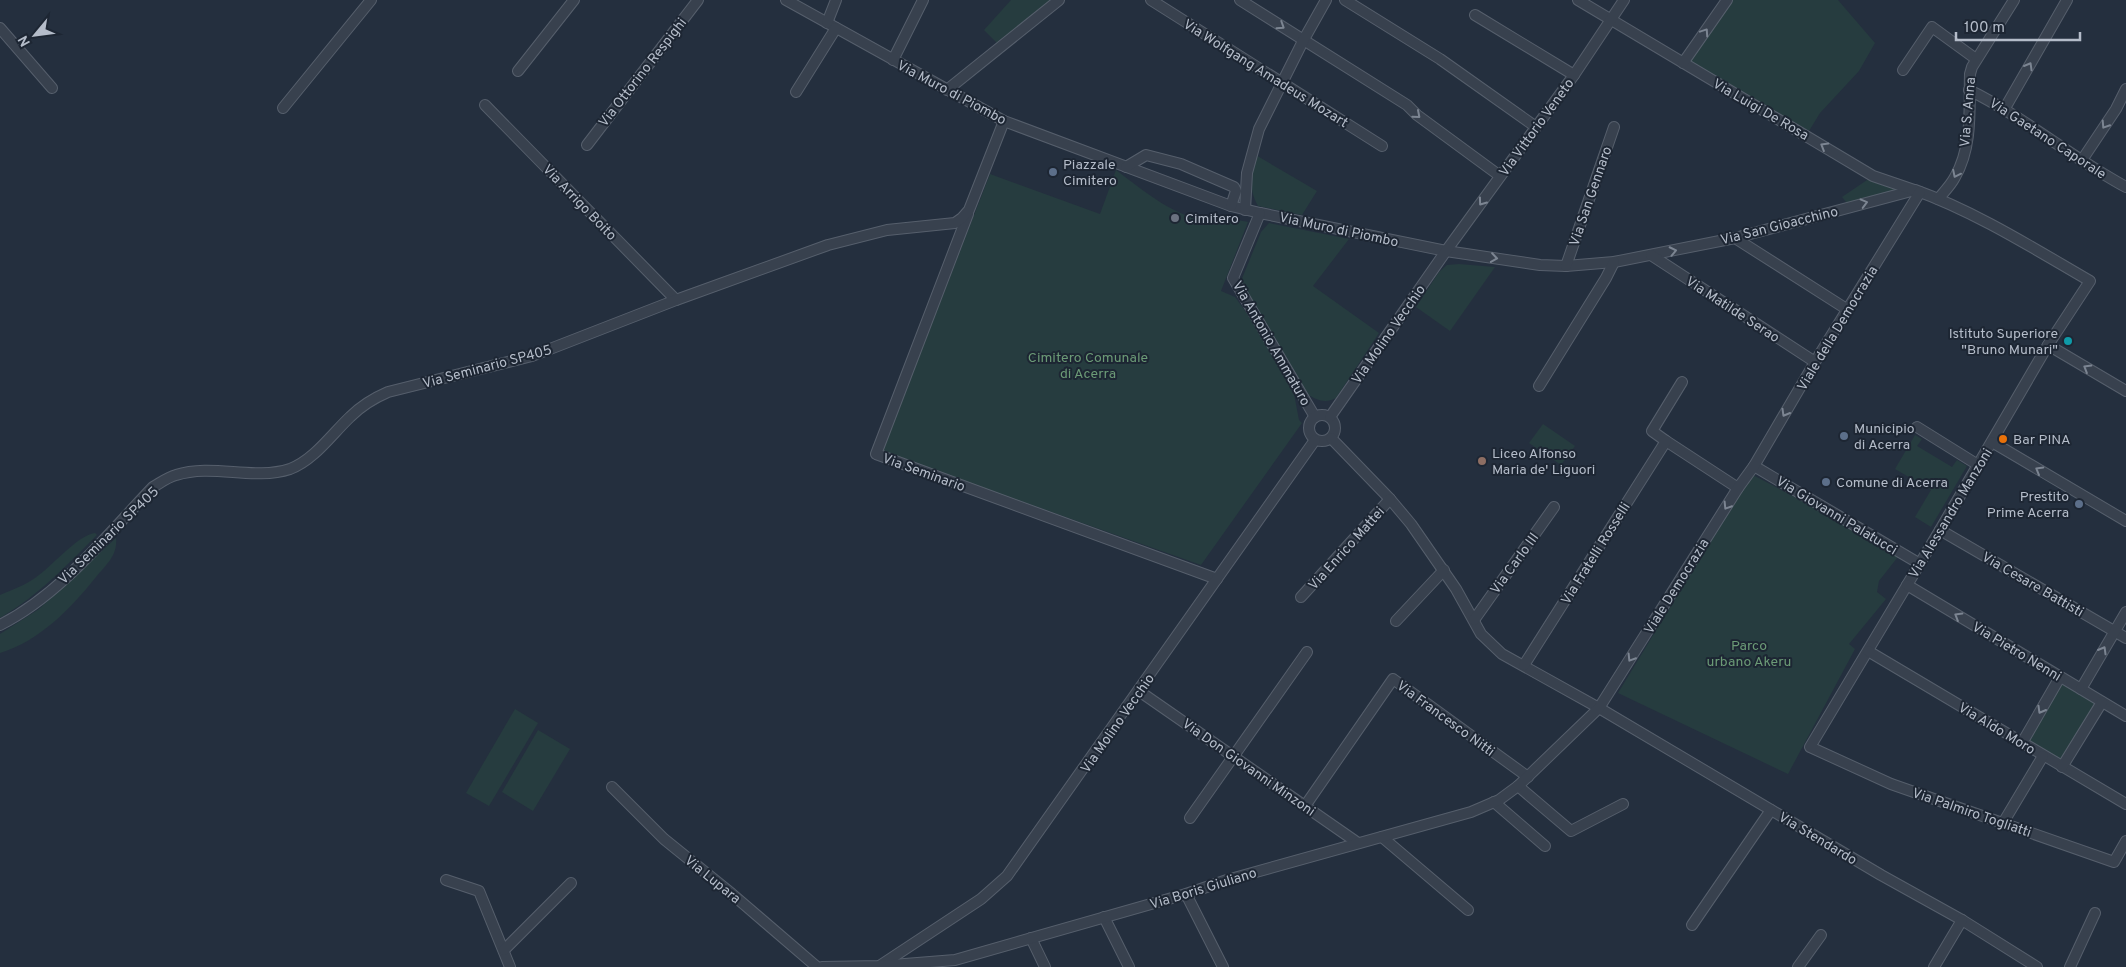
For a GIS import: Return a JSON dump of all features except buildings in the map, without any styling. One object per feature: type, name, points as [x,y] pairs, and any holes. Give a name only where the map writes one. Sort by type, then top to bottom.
[{"type":"street","points":[[283,108],[371,0]]},
{"type":"street","points":[[518,71],[574,0]]},
{"type":"street","name":"Via Ottorino Respighi","points":[[587,145],[698,0]]},
{"type":"street","name":"Via Muro di Piombo","points":[[786,0],[1004,121],[1231,206],[1446,251]]},
{"type":"street","points":[[796,92],[832,25],[836,0]]},
{"type":"street","points":[[892,60],[922,0]]},
{"type":"street","points":[[946,90],[1059,0]]},
{"type":"street","name":"Via Wolfgang Amadeus Mozart","points":[[1151,0],[1281,84],[1382,146]]},
{"type":"street","points":[[1240,0],[1407,105],[1417,115],[1500,176]]},
{"type":"street","points":[[1245,210],[1247,173],[1258,129],[1326,0]]},
{"type":"street","points":[[1344,0],[1440,58],[1536,127]]},
{"type":"street","name":"Via Luigi De Rosa","points":[[1578,0],[1873,176],[1917,191]]},
{"type":"street","name":"Via Vittorio Veneto","points":[[1446,251],[1574,74],[1624,0]]},
{"type":"street","points":[[1684,63],[1727,0]]},
{"type":"street","name":"Via S. Anna","points":[[1938,198],[1955,177],[1966,150],[1970,74],[1976,60],[2014,0]]},
{"type":"street","points":[[2005,108],[2067,0]]},
{"type":"street","points":[[1475,15],[1574,74]]},
{"type":"street","points":[[1903,70],[1932,27],[1976,60]]},
{"type":"street","points":[[0,28],[52,88]]},
{"type":"street","points":[[2082,160],[2116,109],[2126,89]]},
{"type":"street","name":"Via Gaetano Caporale","points":[[1969,90],[2005,108],[2126,187]]},
{"type":"street","name":"Via Arrigo Boito","points":[[485,105],[676,300]]},
{"type":"street","points":[[969,210],[1004,121]]},
{"type":"street","name":"Via San Gennaro","points":[[1566,266],[1614,127]]},
{"type":"street","points":[[1126,167],[1146,155],[1190,167],[1234,186],[1236,191],[1231,206]]},
{"type":"street","points":[[1917,191],[1938,198]]},
{"type":"street","name":"Via San Gioacchino","points":[[1446,251],[1540,265],[1566,266],[1614,262],[1735,238],[1917,191]]},
{"type":"street","name":"Viale della Democrazia","points":[[1754,466],[1917,191]]},
{"type":"street","name":"Via Alessandro Manzoni","points":[[1810,746],[1920,564],[2048,345],[2090,281],[2001,230],[1938,198]]},
{"type":"street","name":"Via Seminario SP405","points":[[0,625],[40,600],[71,572],[153,488],[177,474],[204,471],[264,474],[292,468],[313,454],[352,415],[372,399],[388,392],[532,356],[676,300],[828,245],[887,230],[954,223],[969,210]]},
{"type":"street","name":"Via Seminario","points":[[969,210],[876,454],[1217,579]]},
{"type":"street","name":"Via Antonio Ammaturo","points":[[1260,213],[1233,278],[1315,417]]},
{"type":"street","points":[[1735,238],[1848,310]]},
{"type":"street","name":"Via Molino Vecchio","points":[[1330,417],[1446,251]]},
{"type":"street","name":"Via Matilde Serao","points":[[1651,255],[1815,362]]},
{"type":"street","points":[[1539,386],[1614,262]]},
{"type":"street","points":[[2048,345],[2126,391]]},
{"type":"street","points":[[1682,382],[1652,432],[1738,488]]},
{"type":"street","points":[[1323,415],[1330,417],[1336,426],[1331,438],[1324,442],[1315,440],[1309,429],[1312,420],[1323,415]]},
{"type":"street","points":[[1917,427],[1978,466]]},
{"type":"street","name":"Via Stendardo","points":[[1331,438],[1412,524],[1444,570],[1488,642],[1502,654],[1599,708],[1962,920],[2037,967]]},
{"type":"street","name":"Via Molino Vecchio","points":[[880,967],[981,899],[1007,876],[1315,440]]},
{"type":"street","name":"Via Fratelli Rosselli","points":[[1524,665],[1666,441]]},
{"type":"street","points":[[1992,442],[2126,521]]},
{"type":"street","name":"Viale Democrazia","points":[[1599,708],[1738,488],[1754,466]]},
{"type":"street","name":"Via Giovanni Palatucci","points":[[1754,466],[1920,564]]},
{"type":"street","name":"Via Enrico Mattei","points":[[1301,597],[1390,499]]},
{"type":"street","name":"Via Carlo III","points":[[1474,620],[1554,507]]},
{"type":"street","name":"Via Cesare Battisti","points":[[1940,530],[2126,638]]},
{"type":"street","points":[[1396,621],[1444,570]]},
{"type":"street","name":"Via Pietro Nenni","points":[[1907,585],[2126,716]]},
{"type":"street","points":[[2081,689],[2126,612]]},
{"type":"street","name":"Via Aldo Moro","points":[[1868,651],[2126,804]]},
{"type":"street","points":[[1190,818],[1307,652]]},
{"type":"street","points":[[2022,743],[2060,677]]},
{"type":"street","name":"Via Francesco Nitti","points":[[1305,806],[1393,679],[1528,777]]},
{"type":"street","name":"Via Don Giovanni Minzoni","points":[[1139,691],[1358,843]]},
{"type":"street","points":[[2062,767],[2102,702]]},
{"type":"street","name":"Via Boris Giuliano","points":[[822,967],[957,964],[1031,938],[1186,894],[1227,880],[1471,812],[1494,802],[1518,786],[1599,708]]},
{"type":"street","name":"Via Palmiro Togliatti","points":[[1810,746],[1891,784],[2114,862],[2126,841]]},
{"type":"street","points":[[2003,823],[2043,756]]},
{"type":"street","points":[[1518,786],[1570,831],[1622,804]]},
{"type":"street","name":"Via Lupara","points":[[612,787],[664,839],[817,967]]},
{"type":"street","points":[[1494,802],[1545,846]]},
{"type":"street","points":[[1692,925],[1771,810]]},
{"type":"street","points":[[1382,837],[1468,910]]},
{"type":"street","points":[[446,880],[480,891],[510,967]]},
{"type":"street","points":[[504,950],[572,883]]},
{"type":"street","points":[[1186,894],[1223,967]]},
{"type":"street","points":[[2070,967],[2095,913]]},
{"type":"street","points":[[1104,917],[1129,967]]},
{"type":"street","points":[[1934,967],[1962,920]]},
{"type":"street","points":[[1798,967],[1821,935]]},
{"type":"street","points":[[1031,938],[1045,967]]},
{"type":"green space","points":[[1011,0],[1052,0],[998,44],[984,30]]},
{"type":"green space","points":[[1733,0],[1838,0],[1875,43],[1859,71],[1820,113],[1809,131],[1691,61]]},
{"type":"green space","points":[[1254,154],[1317,191],[1302,215],[1258,206],[1253,193],[1251,174]]},
{"type":"green space","name":"Cimitero Comunale di Acerra","points":[[1116,170],[1173,210],[1199,219],[1248,222],[1221,291],[1235,297],[1256,326],[1294,394],[1299,420],[1302,423],[1201,565],[882,452],[990,174],[1100,214]]},
{"type":"green space","points":[[1873,176],[1915,190],[1850,207],[1842,197]]},
{"type":"green space","points":[[1269,223],[1349,239],[1313,286],[1379,333],[1336,398],[1332,400],[1321,400],[1307,394],[1241,281],[1261,232]]},
{"type":"green space","points":[[1447,265],[1495,267],[1450,331],[1416,307],[1439,272]]},
{"type":"green space","points":[[1543,424],[1575,446],[1561,465],[1529,443]]},
{"type":"green space","points":[[1915,435],[1922,439],[1917,446],[1952,467],[1957,460],[1967,466],[1931,527],[1915,517],[1931,490],[1895,469]]},
{"type":"green space","name":"Parco urbano Akeru","points":[[1751,474],[1901,553],[1879,581],[1877,592],[1886,599],[1849,644],[1855,649],[1788,774],[1618,693]]},
{"type":"green space","points":[[95,533],[97,535],[51,580],[27,600],[0,618],[0,595],[31,581],[80,540]]},
{"type":"green space","points":[[116,538],[113,555],[65,612],[41,632],[15,648],[0,653],[0,634],[39,609]]},
{"type":"green space","points":[[2061,683],[2095,703],[2061,763],[2026,743]]},
{"type":"green space","points":[[515,709],[538,723],[489,806],[466,793]]},
{"type":"green space","points":[[538,730],[570,749],[533,811],[502,792]]},
{"type":"place","name":"Piazzale Cimitero","points":[[1053,172]]},
{"type":"place","name":"Cimitero","points":[[1175,218]]},
{"type":"place","name":"Istituto Superiore \"Bruno Munari\"","points":[[2068,341]]},
{"type":"place","name":"Municipio di Acerra","points":[[1844,436]]},
{"type":"place","name":"Bar PINA","points":[[2003,439]]},
{"type":"place","name":"Liceo Alfonso Maria de' Liguori","points":[[1482,461]]},
{"type":"place","name":"Comune di Acerra","points":[[1826,482]]},
{"type":"place","name":"Prestito Prime Acerra","points":[[2079,504]]}]
